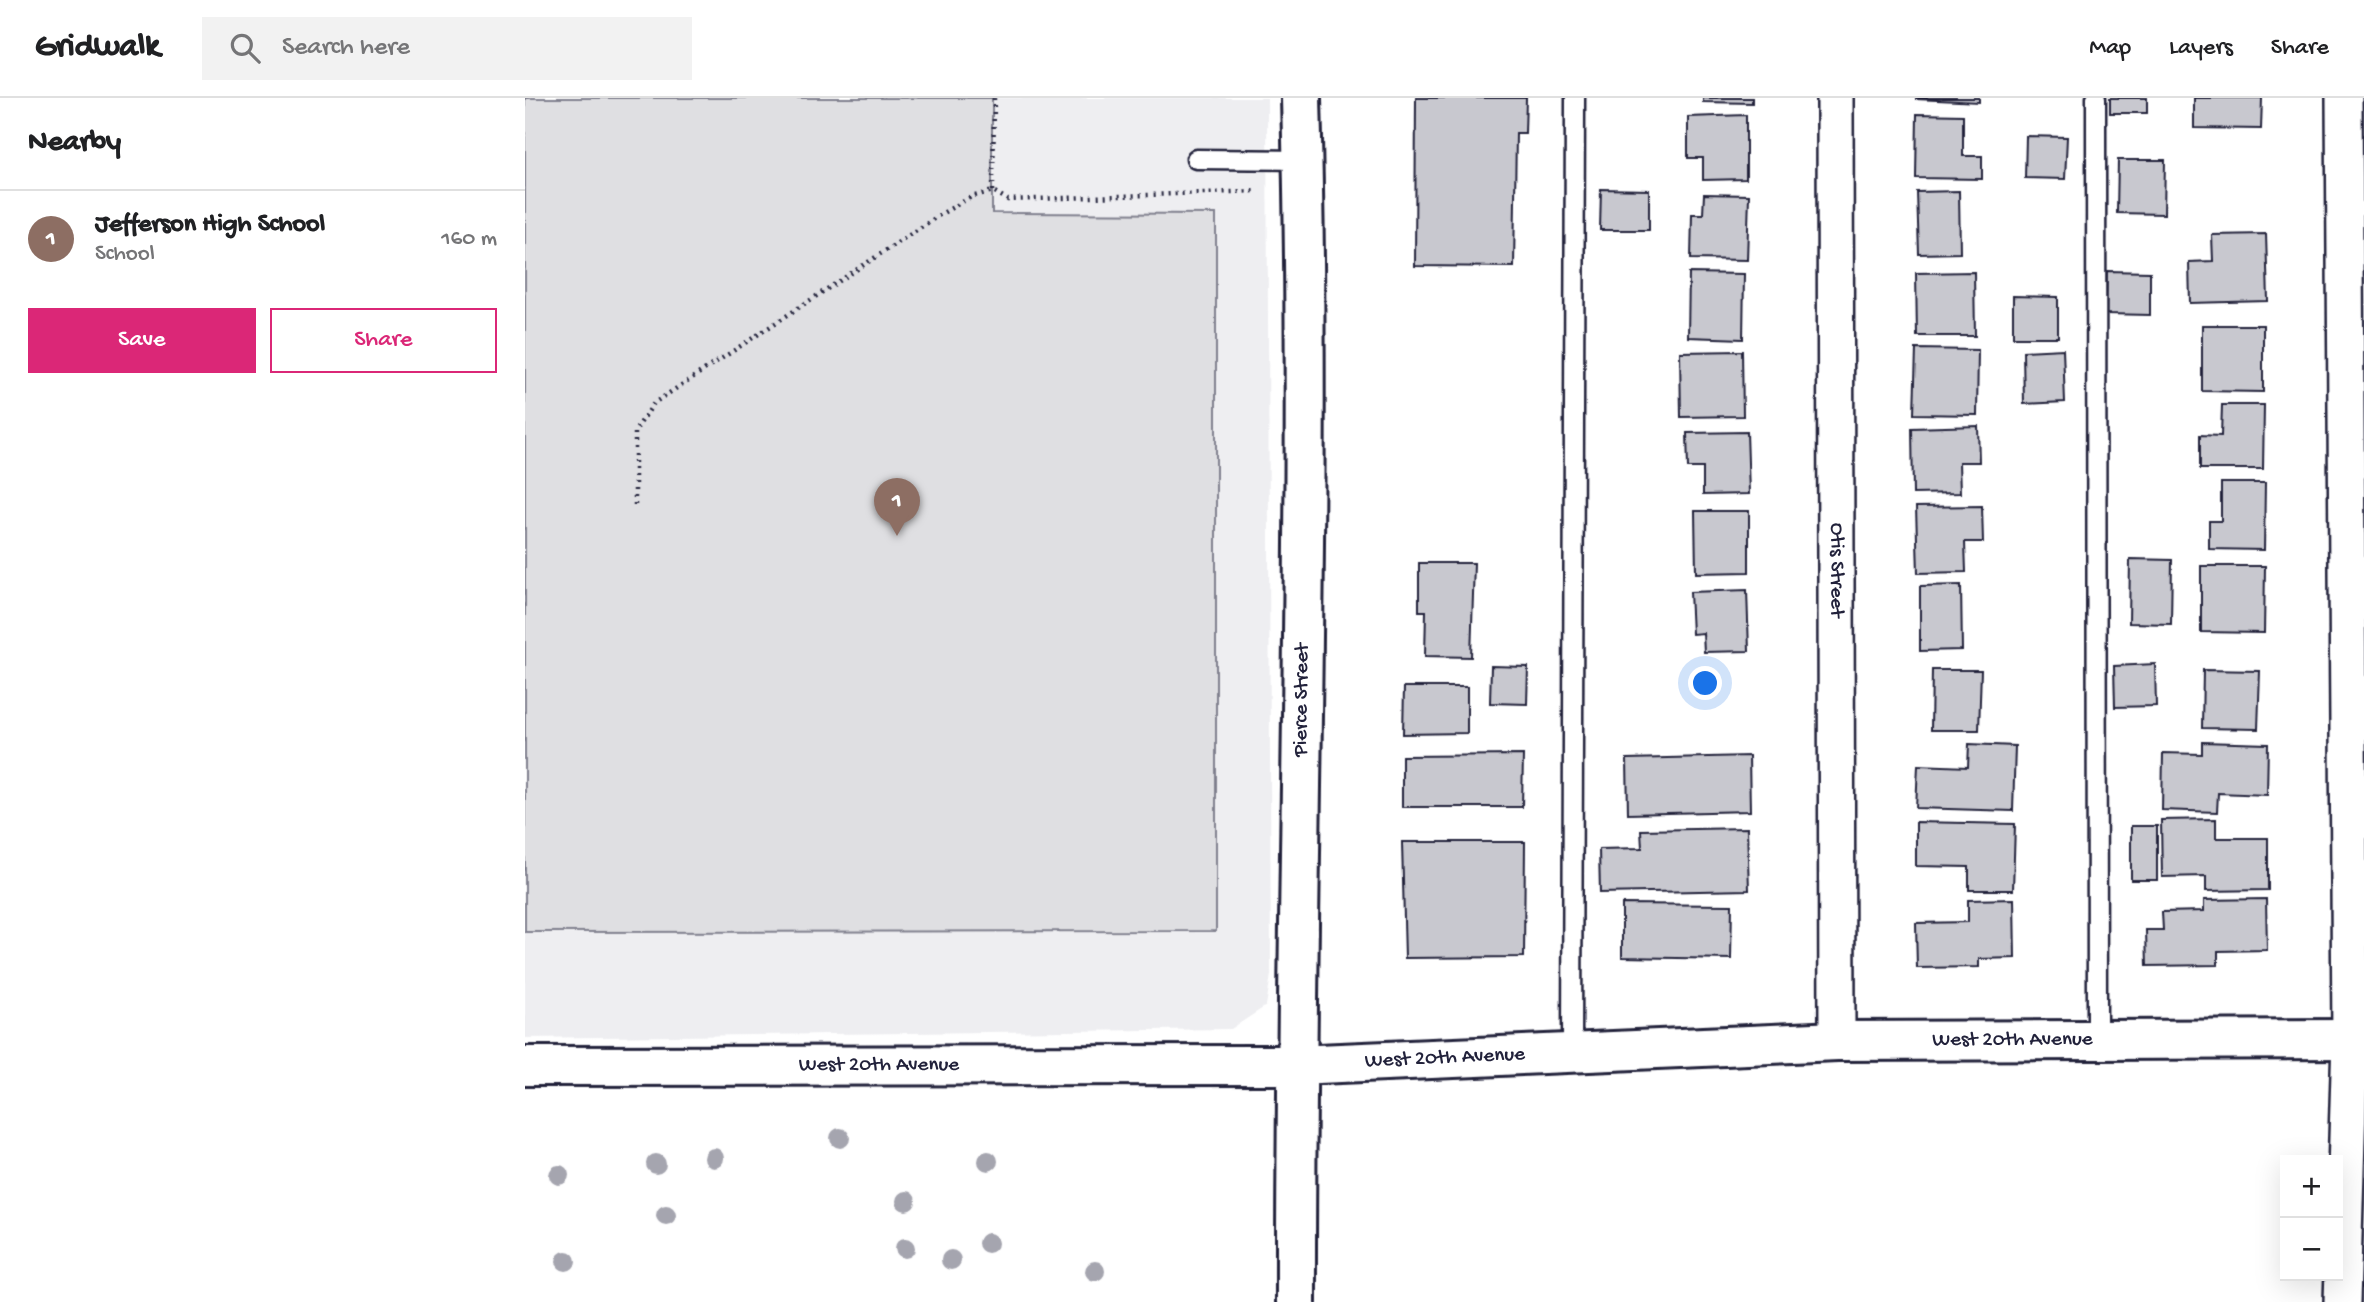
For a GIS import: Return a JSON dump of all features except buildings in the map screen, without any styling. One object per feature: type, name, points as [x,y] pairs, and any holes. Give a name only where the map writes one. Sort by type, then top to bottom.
[{"type":"street","name":"Pierce Street","points":[[1296,1302],[1295,1065],[1305,318],[1300,98]]},
{"type":"street","name":"Otis Street","points":[[1835,98],[1837,1041]]},
{"type":"street","points":[[2342,1302],[2357,1039],[2344,98]]},
{"type":"street","name":"West 20th Avenue","points":[[525,1066],[1295,1065],[1837,1041],[2357,1039]]},
{"type":"lane","points":[[1572,1052],[1575,98]]},
{"type":"lane","points":[[2096,98],[2097,1041]]},
{"type":"lane","points":[[1196,159],[1302,160]]},
{"type":"path","points":[[993,191],[995,98]]},
{"type":"path","points":[[635,505],[635,431],[655,403],[941,214],[971,197],[993,191],[1008,200],[1257,191]]},
{"type":"shaded area","points":[[525,98],[1267,98],[1271,975],[1266,1006],[1231,1029],[525,1038]]},
{"type":"shaded area","points":[[525,98],[992,98],[992,213],[1216,214],[1216,931],[525,932]]},
{"type":"place","name":"Jefferson High School","points":[[897,536]]}]
